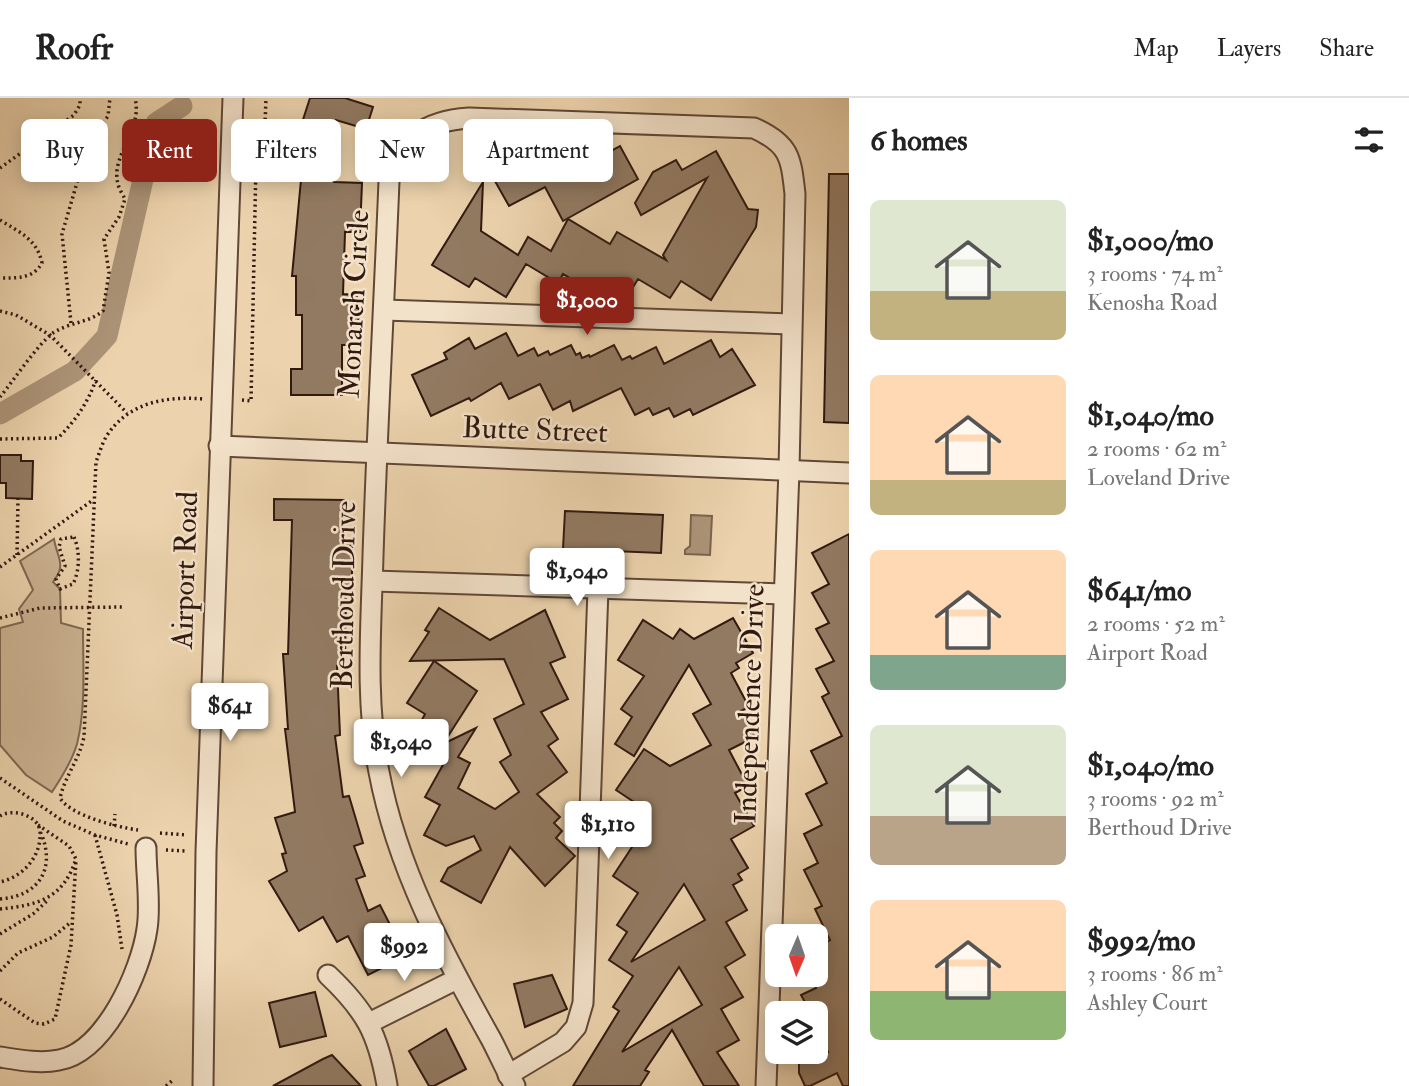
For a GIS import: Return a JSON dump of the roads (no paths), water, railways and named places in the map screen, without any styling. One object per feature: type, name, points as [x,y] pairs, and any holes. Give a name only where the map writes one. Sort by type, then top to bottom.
[{"type":"street","name":"Airport Road","points":[[204,1086],[206,844],[233,98]]},
{"type":"street","name":"Monarch Circle","points":[[376,453],[389,181],[396,160],[408,141],[433,124],[469,118],[754,128],[771,136],[781,144],[791,159],[795,194],[791,324]]},
{"type":"street","points":[[384,310],[791,324]]},
{"type":"street","name":"Independence Drive","points":[[766,1086],[789,470],[791,324]]},
{"type":"street","name":"Butte Street","points":[[219,446],[849,472]]},
{"type":"street","name":"Berthoud Drive","points":[[376,453],[370,672],[378,771],[392,830],[416,895],[511,1080]]},
{"type":"street","points":[[373,581],[783,594]]},
{"type":"street","points":[[511,1080],[563,1042],[576,1027],[583,1003],[597,589]]},
{"type":"street","points":[[0,1057],[25,1061],[60,1060],[88,1046],[112,1020],[136,972],[148,927],[146,848]]},
{"type":"street","points":[[328,975],[351,997],[369,1023],[382,1052],[387,1085]]},
{"type":"street","points":[[369,1023],[457,979]]},
{"type":"waterway","points":[[0,414],[75,371],[107,336],[156,123],[182,106]]}]
